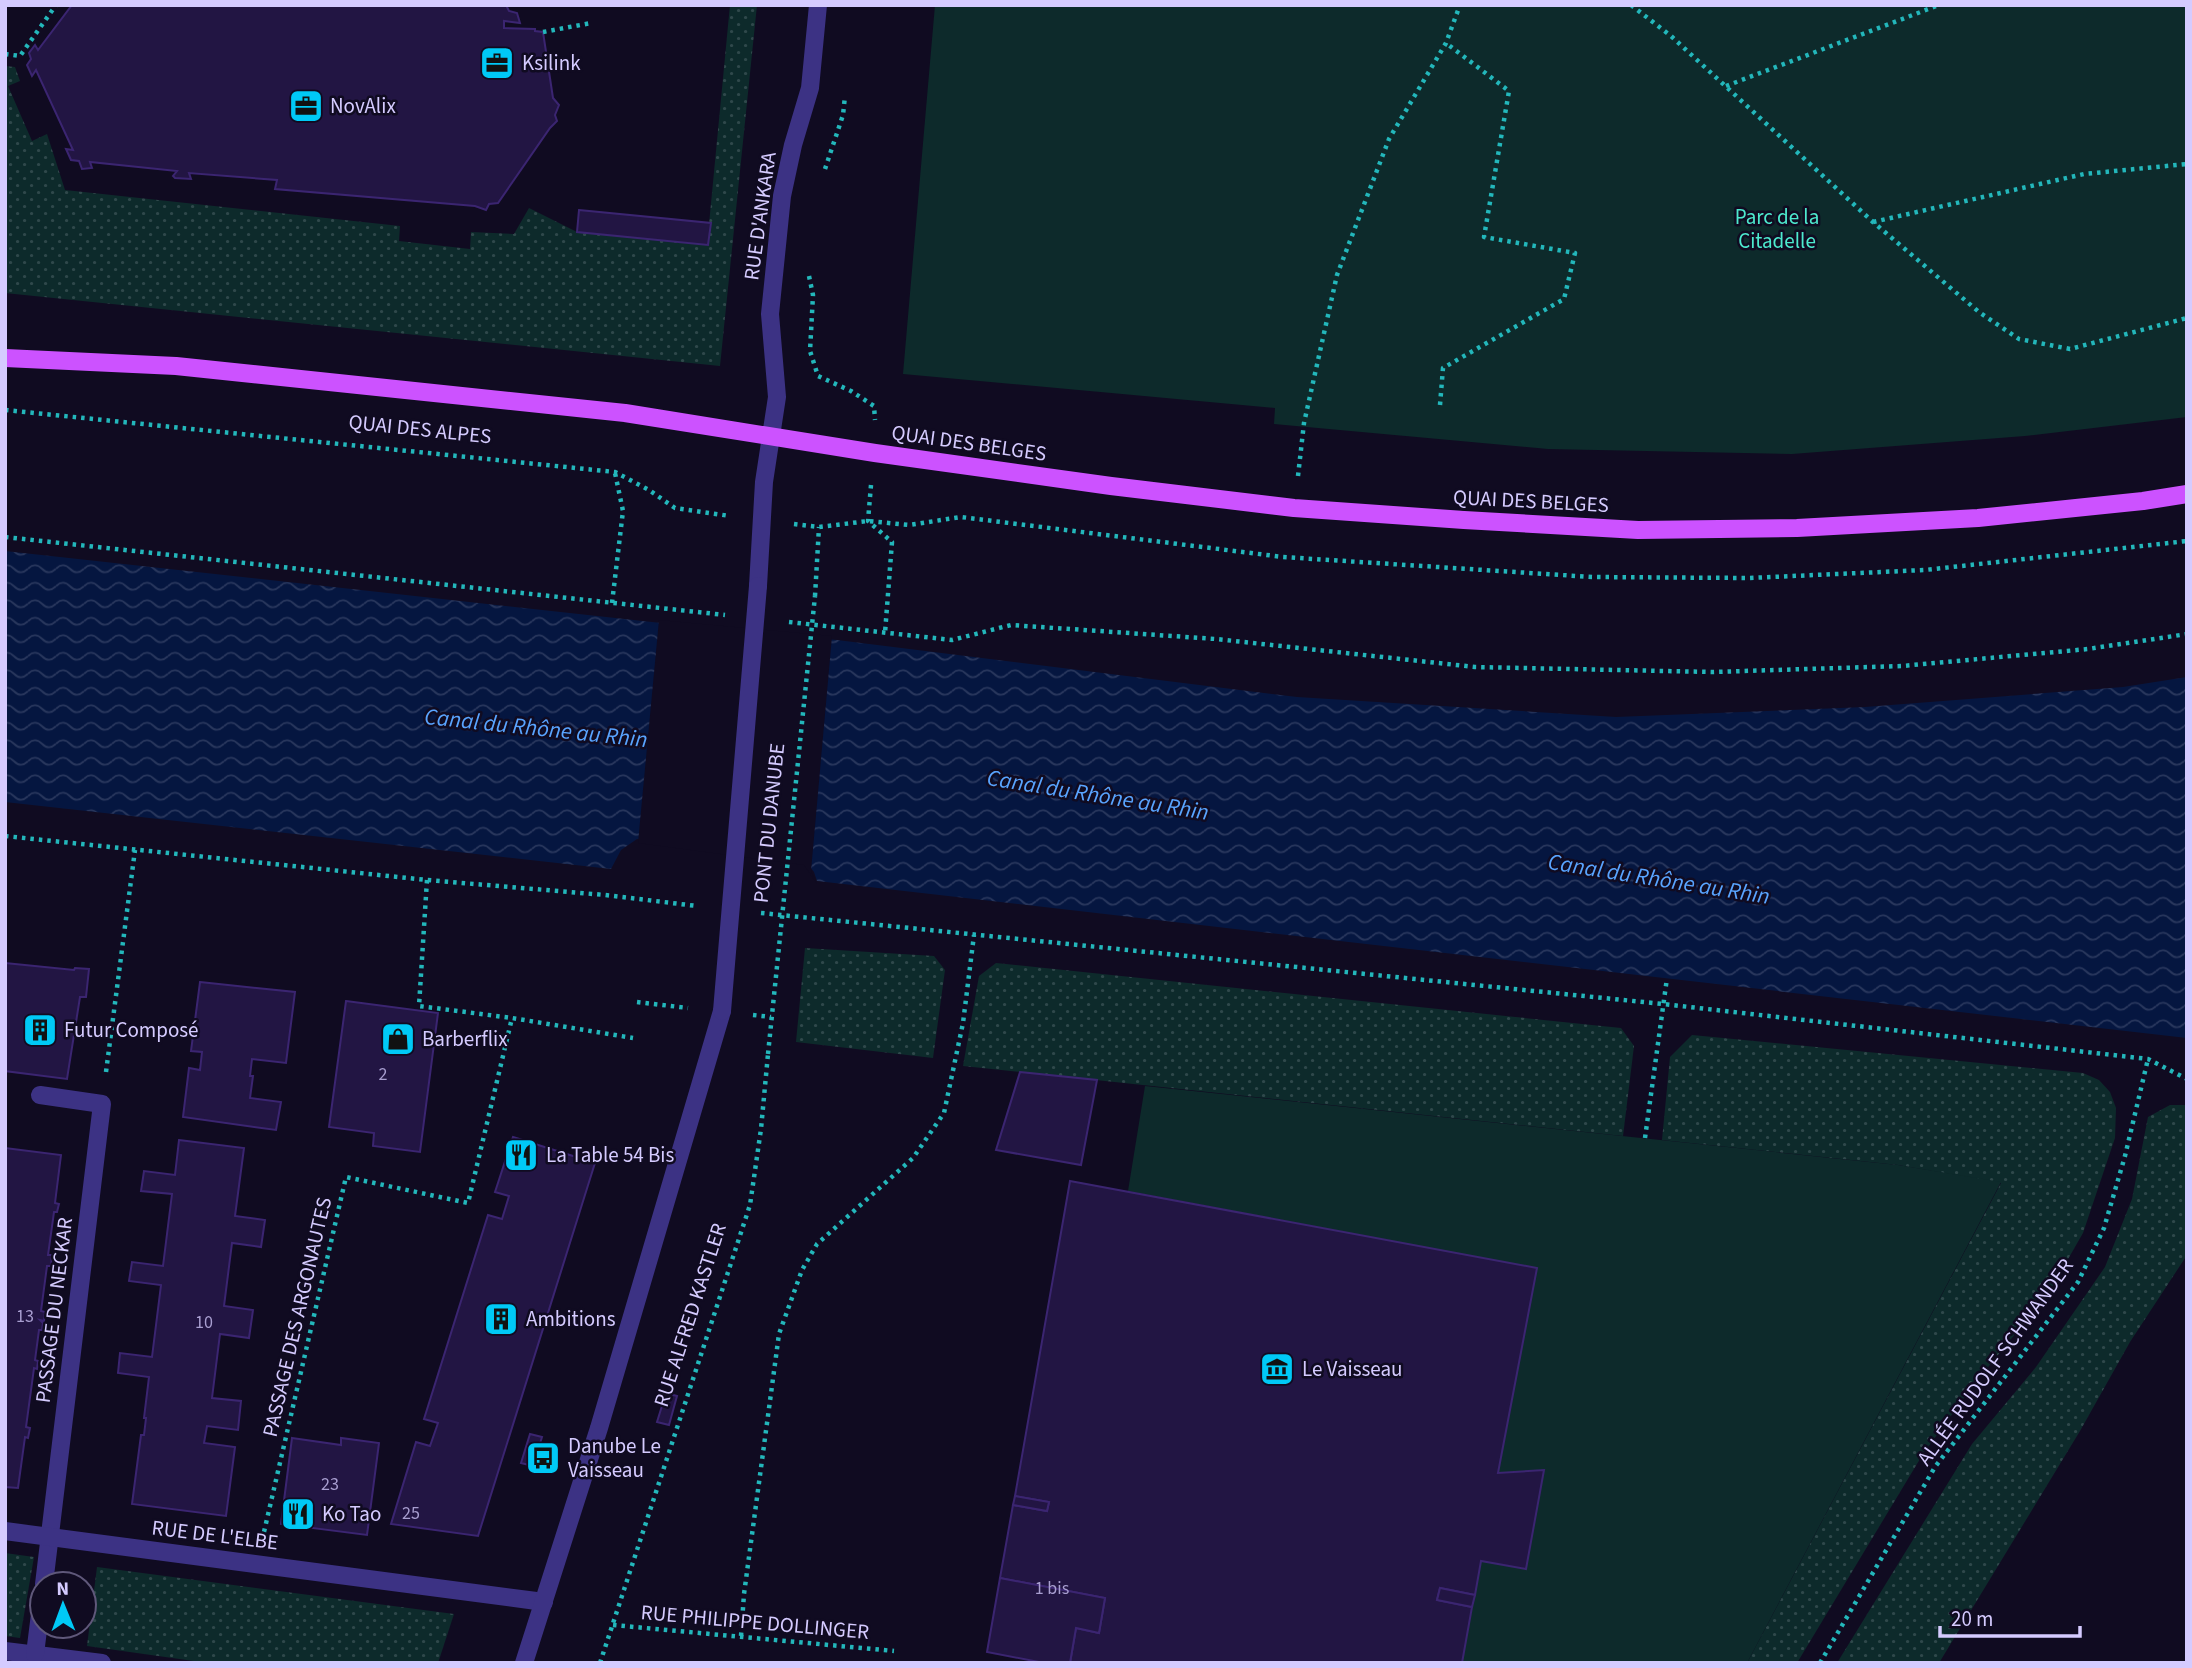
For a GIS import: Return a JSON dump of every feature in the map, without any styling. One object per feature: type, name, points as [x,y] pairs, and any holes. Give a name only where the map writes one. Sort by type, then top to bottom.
[{"type":"main road","name":"QUAI DES ALPES","points":[[5,358],[176,366],[625,412],[770,434]]},
{"type":"main road","name":"QUAI DES BELGES","points":[[770,434],[875,453],[1294,508],[1638,530],[1797,528],[1978,518],[2187,494]]},
{"type":"street","name":"RUE D'ANKARA","points":[[770,434],[778,397],[770,314],[782,196],[793,145],[810,88],[818,5]]},
{"type":"street","points":[[762,520],[770,434]]},
{"type":"street","name":"PONT DU DANUBE","points":[[544,1602],[599,1427],[722,1011],[762,520]]},
{"type":"street","points":[[40,1095],[102,1104]]},
{"type":"street","name":"PASSAGE DU NECKAR","points":[[46,1570],[102,1104]]},
{"type":"street","name":"RUE DE L'ELBE","points":[[5,1531],[544,1602]]},
{"type":"street","points":[[524,1663],[544,1602]]},
{"type":"street","points":[[34,1654],[36,1640]]},
{"type":"street","points":[[5,1651],[102,1663]]},
{"type":"path","points":[[5,54],[20,56],[56,5]]},
{"type":"path","points":[[1294,508],[1304,423],[1337,275],[1389,139],[1446,43],[1460,5]]},
{"type":"path","points":[[1631,5],[1671,36],[1872,222],[1979,312],[2019,339],[2070,349],[2187,318]]},
{"type":"path","points":[[1726,86],[1939,5]]},
{"type":"path","points":[[543,32],[591,23]]},
{"type":"path","points":[[1440,405],[1443,368],[1564,299],[1574,253],[1484,237],[1509,91],[1446,43]]},
{"type":"path","points":[[824,171],[843,115],[846,87]]},
{"type":"path","points":[[1872,222],[2084,174],[2187,164]]},
{"type":"path","name":"QUAI DES BELGES","points":[[808,271],[814,295],[810,351],[818,376],[851,391],[874,406],[875,453]]},
{"type":"path","name":"QUAI DES ALPES","points":[[5,410],[615,472],[676,508],[819,527],[815,596]]},
{"type":"path","points":[[612,603],[623,511],[615,472]]},
{"type":"path","points":[[868,521],[892,542],[885,633]]},
{"type":"path","points":[[5,537],[735,616]]},
{"type":"path","name":"PONT DU DANUBE","points":[[768,1054],[815,596]]},
{"type":"path","points":[[776,621],[952,640],[1011,625],[1216,639],[1475,667],[1712,672],[1902,666],[2088,649],[2187,634]]},
{"type":"path","points":[[5,835],[427,880],[605,895]]},
{"type":"path","points":[[102,1104],[135,850]]},
{"type":"path","points":[[427,880],[419,1006],[633,1038]]},
{"type":"path","points":[[833,921],[1663,1004],[2147,1059],[2187,1079]]},
{"type":"path","points":[[741,1636],[744,1594],[779,1334],[802,1270],[817,1244],[913,1158],[944,1113],[963,1023],[974,935]]},
{"type":"path","points":[[1645,1138],[1667,978]]},
{"type":"path","name":"PASSAGE DES ARGONAUTES","points":[[257,1564],[345,1177],[468,1203],[513,1018]]},
{"type":"path","name":"RUE ALFRED KASTLER","points":[[600,1663],[750,1205],[768,1054]]},
{"type":"path","name":"ALLÉE RUDOLF SCHWANDER","points":[[1820,1663],[1935,1467],[2078,1282],[2104,1228],[2125,1156],[2147,1059]]},
{"type":"path","name":"RUE PHILIPPE DOLLINGER","points":[[613,1625],[894,1651]]},
{"type":"green space","points":[[730,5],[757,5],[720,366],[5,293],[5,66],[15,67],[20,81],[8,86],[32,141],[47,134],[65,190],[400,226],[399,241],[470,249],[471,232],[514,234],[529,208],[577,232],[707,245]]},
{"type":"green space","name":"Parc de la Citadelle","points":[[935,5],[2187,5],[2187,417],[2025,436],[1792,454],[1548,449],[1274,424],[1275,408],[903,374]]},
{"type":"green space","points":[[805,948],[934,956],[945,970],[933,1058],[796,1042]]},
{"type":"green space","points":[[996,963],[1621,1028],[1634,1046],[1623,1136],[963,1066],[979,976]]},
{"type":"green space","points":[[1692,1035],[2083,1073],[2099,1080],[2110,1092],[2116,1108],[2115,1138],[2083,1233],[2048,1294],[1975,1383],[1923,1454],[1797,1663],[1747,1663],[2001,1183],[1898,1165],[1662,1140],[1670,1057]]},
{"type":"green space","points":[[1145,1086],[1898,1165],[2001,1182],[1747,1663],[1462,1663],[1481,1561],[1526,1568],[1544,1471],[1498,1473],[1537,1268],[1128,1191]]},
{"type":"green space","points":[[2170,1105],[2187,1105],[2187,1255],[2130,1342],[2080,1431],[1939,1663],[1837,1663],[1972,1444],[2036,1367],[2105,1267],[2132,1199],[2148,1117]]},
{"type":"green space","points":[[5,1553],[34,1557],[32,1570],[28,1570],[28,1592],[20,1638],[5,1636]]},
{"type":"green space","points":[[97,1567],[454,1614],[438,1663],[208,1663],[87,1646],[88,1640],[98,1640]]},
{"type":"water","name":"Canal du Rhône au Rhin","points":[[5,551],[837,640],[1297,697],[1616,717],[1865,707],[2123,687],[2187,677],[2187,1038],[817,881],[806,862],[637,839],[621,850],[611,869],[5,802]]},
{"type":"pier","points":[[659,620],[832,636],[811,871],[817,884],[804,865],[638,843]]},
{"type":"building","name":"NovAlix","points":[[72,5],[506,5],[509,11],[517,13],[520,23],[504,21],[504,28],[535,29],[543,32],[553,98],[559,105],[555,115],[557,121],[498,203],[489,204],[486,210],[475,206],[275,189],[277,180],[189,173],[191,179],[175,178],[173,176],[177,171],[90,162],[92,168],[82,169],[79,161],[71,160],[66,149],[73,150],[36,70],[32,76],[27,65],[31,59],[29,53],[35,45],[38,50]]},
{"type":"building","points":[[579,210],[711,223],[708,245],[577,232]]},
{"type":"building","name":"Futur Composé","points":[[5,963],[89,969],[86,997],[80,997],[67,1079],[5,1071]]},
{"type":"building","points":[[200,982],[295,992],[286,1063],[252,1059],[250,1098],[281,1102],[276,1130],[183,1117],[189,1068],[200,1070],[202,1052],[191,1051]]},
{"type":"building","points":[[346,1001],[438,1013],[420,1152],[373,1146],[374,1133],[329,1127]]},
{"type":"building","points":[[1020,1072],[1097,1080],[1081,1165],[996,1150]]},
{"type":"building","name":"Ambitions","points":[[513,1137],[595,1163],[478,1536],[391,1524],[416,1442],[430,1446],[438,1423],[424,1419],[488,1215],[502,1219],[509,1196],[495,1192]]},
{"type":"building","points":[[179,1140],[244,1148],[235,1216],[265,1220],[261,1247],[232,1243],[224,1306],[253,1310],[249,1338],[220,1334],[212,1398],[241,1401],[238,1430],[207,1426],[204,1443],[235,1447],[226,1516],[132,1504],[141,1435],[144,1435],[149,1377],[118,1373],[120,1353],[152,1357],[161,1285],[129,1281],[132,1262],[163,1266],[172,1194],[141,1191],[144,1171],[175,1175]]},
{"type":"building","points":[[5,1148],[61,1155],[55,1203],[59,1204],[57,1212],[54,1212],[48,1255],[52,1255],[51,1266],[47,1266],[41,1311],[45,1312],[44,1321],[40,1320],[43,1323],[42,1330],[39,1330],[35,1360],[38,1361],[37,1369],[34,1368],[26,1427],[30,1428],[28,1438],[25,1437],[18,1488],[5,1487]]},
{"type":"building","name":"Le Vaisseau","points":[[1070,1181],[1537,1268],[1498,1473],[1544,1470],[1526,1569],[1481,1561],[1475,1595],[1440,1588],[1437,1600],[1472,1607],[1462,1663],[1070,1663],[1076,1628],[1099,1633],[1105,1598],[1000,1578],[1013,1505],[1047,1511],[1049,1502],[1015,1496]]},
{"type":"building","points":[[666,1393],[677,1396],[669,1425],[657,1422]]},
{"type":"building","points":[[530,1434],[542,1437],[533,1466],[521,1463]]},
{"type":"building","points":[[292,1438],[341,1445],[341,1438],[379,1443],[367,1535],[281,1524]]},
{"type":"building","points":[[1015,1496],[1049,1502],[1047,1511],[1013,1505]]},
{"type":"building","points":[[1000,1578],[1105,1598],[1099,1633],[1076,1628],[1070,1663],[1044,1663],[987,1652]]},
{"type":"building","points":[[1440,1588],[1475,1595],[1472,1607],[1437,1600]]},
{"type":"place","name":"Ksilink","points":[[497,63]]},
{"type":"place","name":"NovAlix","points":[[306,106]]},
{"type":"place","name":"Futur Composé","points":[[40,1030]]},
{"type":"place","name":"Barberflix","points":[[398,1039]]},
{"type":"place","name":"La Table 54 Bis","points":[[521,1155]]},
{"type":"place","name":"Ambitions","points":[[501,1319]]},
{"type":"place","name":"Le Vaisseau","points":[[1277,1369]]},
{"type":"place","name":"Danube Le Vaisseau","points":[[543,1458]]},
{"type":"place","name":"Ko Tao","points":[[298,1514]]}]
